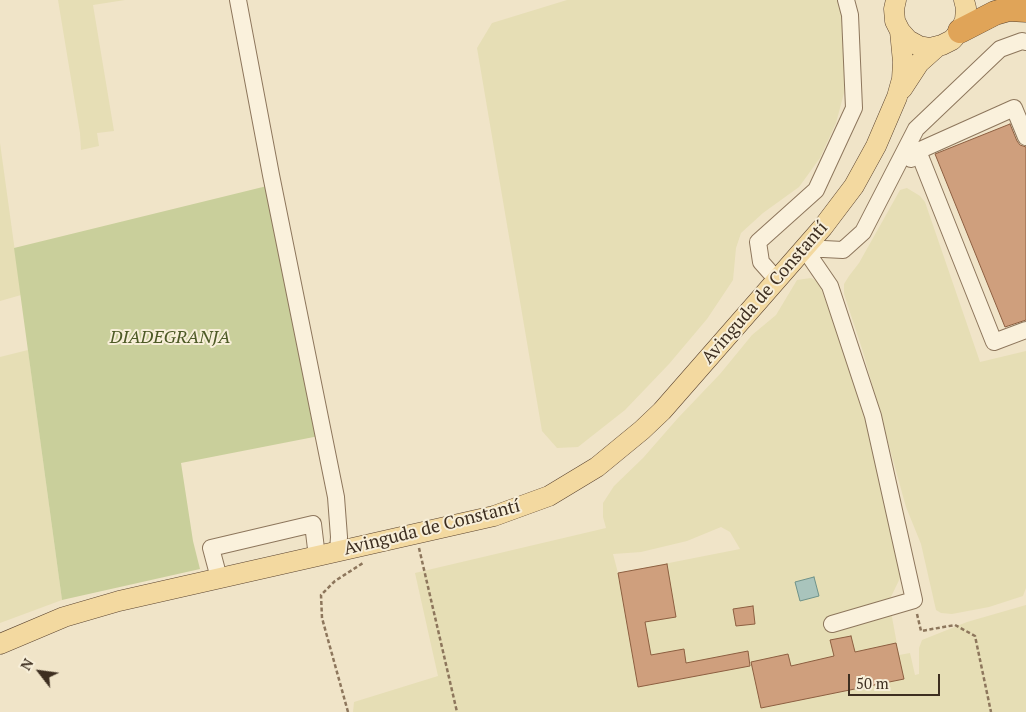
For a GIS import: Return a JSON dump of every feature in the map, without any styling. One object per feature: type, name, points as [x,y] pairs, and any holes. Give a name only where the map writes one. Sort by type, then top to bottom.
[{"type":"highway","points":[[960,31],[995,12],[1009,9],[1026,10]]},
{"type":"main road","points":[[896,0],[894,9],[895,21],[900,32],[903,62],[902,79],[897,97]]},
{"type":"main road","points":[[900,32],[908,40],[919,46],[930,48],[952,40],[960,31],[965,20],[966,8],[964,0]]},
{"type":"main road","points":[[897,97],[919,63],[938,46]]},
{"type":"main road","name":"Avinguda de Constantí","points":[[0,644],[64,617],[101,606],[494,516],[549,496],[597,467],[662,411],[840,206],[864,170],[897,97]]},
{"type":"lane","points":[[238,0],[271,175],[336,496],[339,537],[338,551]]},
{"type":"lane","points":[[777,280],[761,262],[758,242],[816,190],[854,108],[850,15],[846,0]]},
{"type":"lane","points":[[804,248],[843,250],[863,232],[916,129],[1000,49],[1022,41],[1026,42]]},
{"type":"lane","points":[[901,159],[908,162],[918,151],[1014,108],[1026,137]]},
{"type":"lane","points":[[918,151],[994,342],[1026,330]]},
{"type":"lane","points":[[804,248],[830,286],[873,416],[914,600],[832,624]]},
{"type":"lane","points":[[219,578],[211,548],[313,524],[317,557]]},
{"type":"path","points":[[416,535],[457,712]]},
{"type":"path","points":[[348,712],[322,618],[321,596],[335,580],[363,562]]},
{"type":"path","points":[[914,600],[921,631],[955,624],[975,636],[991,712]]},
{"type":"shaded area","points":[[58,0],[125,0],[93,5],[114,131],[97,133],[99,146],[81,150],[80,133]]},
{"type":"shaded area","points":[[567,0],[840,0],[844,51],[844,93],[836,123],[820,158],[799,187],[763,213],[741,233],[736,248],[733,280],[707,319],[669,364],[625,410],[578,447],[557,448],[542,431],[477,48],[492,23]]},
{"type":"shaded area","points":[[0,143],[21,295],[0,301]]},
{"type":"shaded area","points":[[907,188],[920,196],[925,202],[980,362],[1026,351],[1026,588],[1023,596],[989,607],[952,614],[941,613],[936,610],[921,544],[906,507],[863,352],[844,294],[844,284],[859,263],[900,190]]},
{"type":"shaded area","points":[[811,278],[819,282],[865,417],[902,574],[889,601],[899,655],[910,653],[915,675],[919,674],[919,648],[922,640],[967,622],[1026,605],[1026,712],[353,712],[354,702],[438,676],[415,573],[606,528],[603,517],[603,503],[614,486],[643,458],[720,374],[752,335],[776,315],[797,280]],"holes":[[[721,527],[730,532],[740,549],[618,573],[613,554],[641,552],[687,541]]]},
{"type":"shaded area","points":[[28,350],[62,600],[0,623],[0,357]]},
{"type":"green space","name":"DIADEGRANJA","points":[[267,186],[319,436],[181,463],[193,541],[200,569],[62,600],[14,248]]},
{"type":"water","points":[[814,577],[819,596],[800,601],[795,582]]},
{"type":"building","points":[[1010,124],[1017,141],[1020,145],[1026,147],[1026,320],[1005,327],[935,154]]},
{"type":"building","points":[[667,564],[676,617],[645,622],[651,655],[684,649],[686,663],[748,651],[750,666],[638,687],[618,573]]},
{"type":"building","points":[[753,606],[755,624],[736,626],[733,609]]},
{"type":"building","points":[[851,636],[855,652],[896,643],[904,679],[761,708],[751,662],[788,654],[791,666],[834,656],[830,640]]}]
